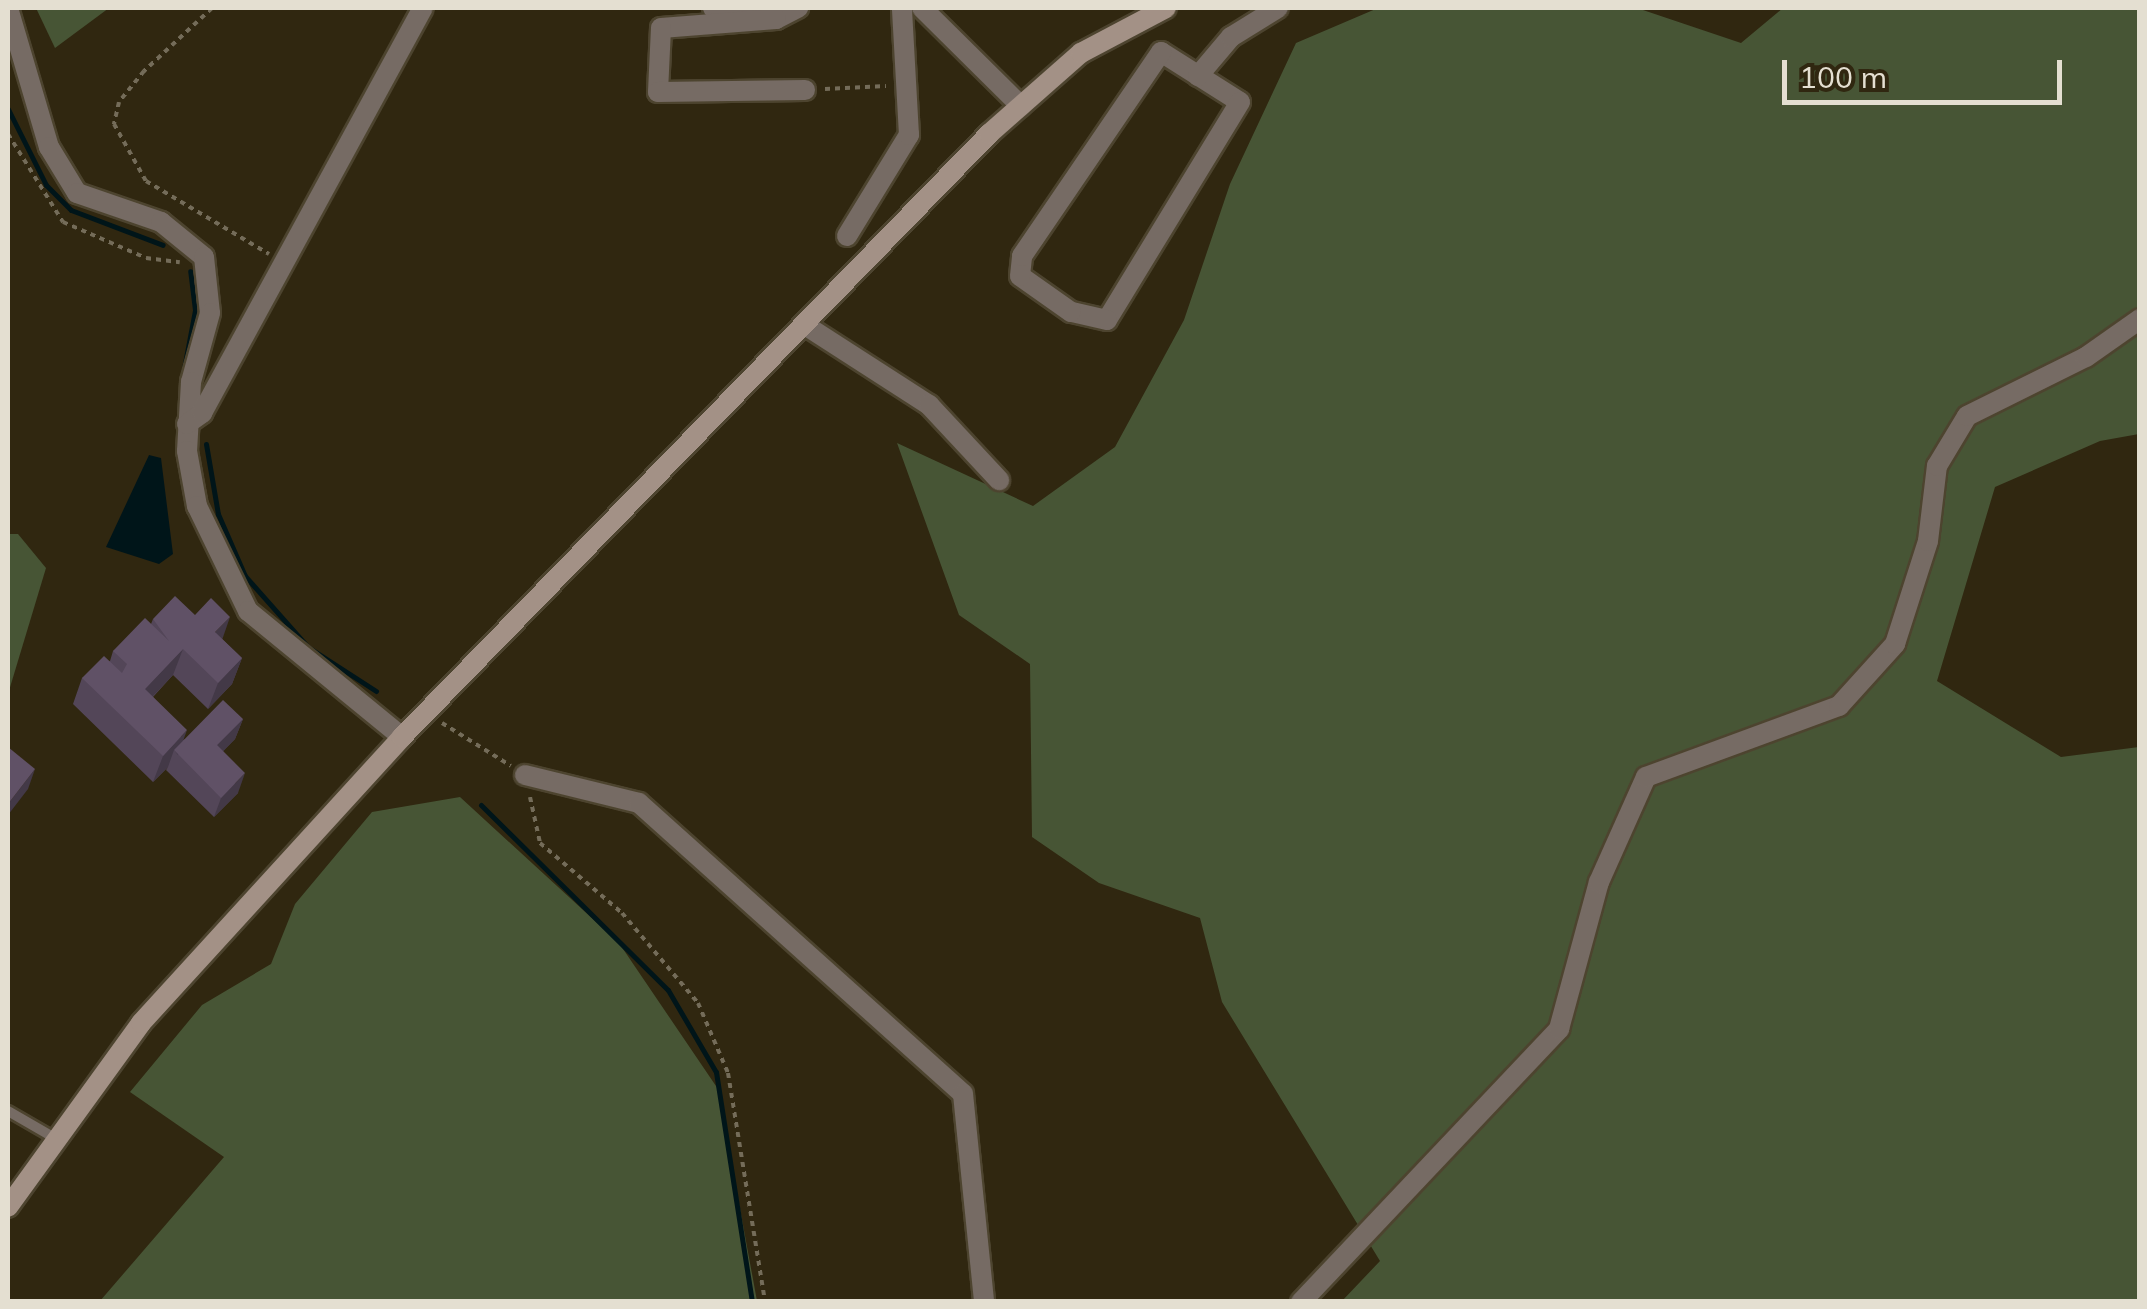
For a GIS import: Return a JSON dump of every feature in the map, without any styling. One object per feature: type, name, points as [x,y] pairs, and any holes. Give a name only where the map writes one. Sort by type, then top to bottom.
[{"type":"street","points":[[8,8],[50,147],[77,193],[199,244],[210,312],[187,424],[197,506],[248,612],[402,737]]},
{"type":"street","points":[[187,424],[202,414],[424,8]]},
{"type":"street","points":[[713,8],[776,20]]},
{"type":"street","points":[[798,8],[776,20],[660,28],[658,92],[806,90]]},
{"type":"street","points":[[847,236],[909,134],[912,84],[902,8]]},
{"type":"street","points":[[927,8],[1021,106]]},
{"type":"street","points":[[8,1207],[53,1138],[141,1022],[425,713],[1021,106],[1082,53],[1166,8]]},
{"type":"street","points":[[1198,76],[1231,37],[1278,8]]},
{"type":"street","points":[[1162,52],[1198,76],[1240,102],[1107,320],[1071,312],[1020,276],[1022,256],[1162,52]]},
{"type":"street","points":[[1302,1302],[1558,1029],[1599,882],[1646,777],[1839,706],[1895,644],[1928,541],[1937,466],[1967,416],[2086,357],[2140,319]]},
{"type":"street","points":[[805,325],[929,406],[999,480]]},
{"type":"street","points":[[525,775],[639,803],[963,1094],[984,1302]]},
{"type":"lane","points":[[8,1111],[53,1138]]},
{"type":"path","points":[[212,8],[144,70],[119,102],[114,124],[146,181],[286,264]]},
{"type":"path","points":[[806,90],[912,84]]},
{"type":"path","points":[[425,713],[525,775],[540,843],[622,913],[698,1003],[728,1073],[765,1302]]},
{"type":"green space","points":[[36,8],[109,8],[55,48]]},
{"type":"green space","points":[[1378,8],[1637,8],[1741,43],[1783,8],[2139,8],[2139,434],[2100,441],[1995,487],[1937,681],[2061,757],[2139,747],[2139,1301],[1342,1301],[1380,1261],[1222,1002],[1200,918],[1099,883],[1032,837],[1030,664],[959,615],[897,443],[1033,506],[1115,447],[1184,320],[1230,184],[1296,43]]},
{"type":"green space","points":[[8,534],[18,534],[46,568],[8,694]]},
{"type":"green space","points":[[460,797],[619,943],[718,1089],[757,1301],[100,1301],[224,1157],[130,1092],[202,1005],[271,964],[295,904],[372,812]]},
{"type":"shaded area","points":[[149,455],[161,458],[173,554],[159,564],[106,547]]},
{"type":"building","points":[[175,596],[195,615],[211,598],[230,617],[215,632],[242,658],[218,683],[183,649],[145,689],[187,730],[163,756],[82,678],[104,656],[122,673],[127,664],[113,651],[145,618],[169,641],[153,619]]},
{"type":"building","points":[[223,700],[243,719],[217,745],[245,773],[221,798],[174,750]]},
{"type":"building","points":[[8,747],[35,769],[8,804]]},
{"type":"waterway","points":[[8,109],[46,185],[71,210],[163,245]]},
{"type":"waterway","points":[[182,379],[195,310],[190,271]]},
{"type":"waterway","points":[[206,444],[218,514],[245,576],[308,647],[376,691]]},
{"type":"waterway","points":[[481,805],[668,990],[716,1072],[752,1302]]}]
